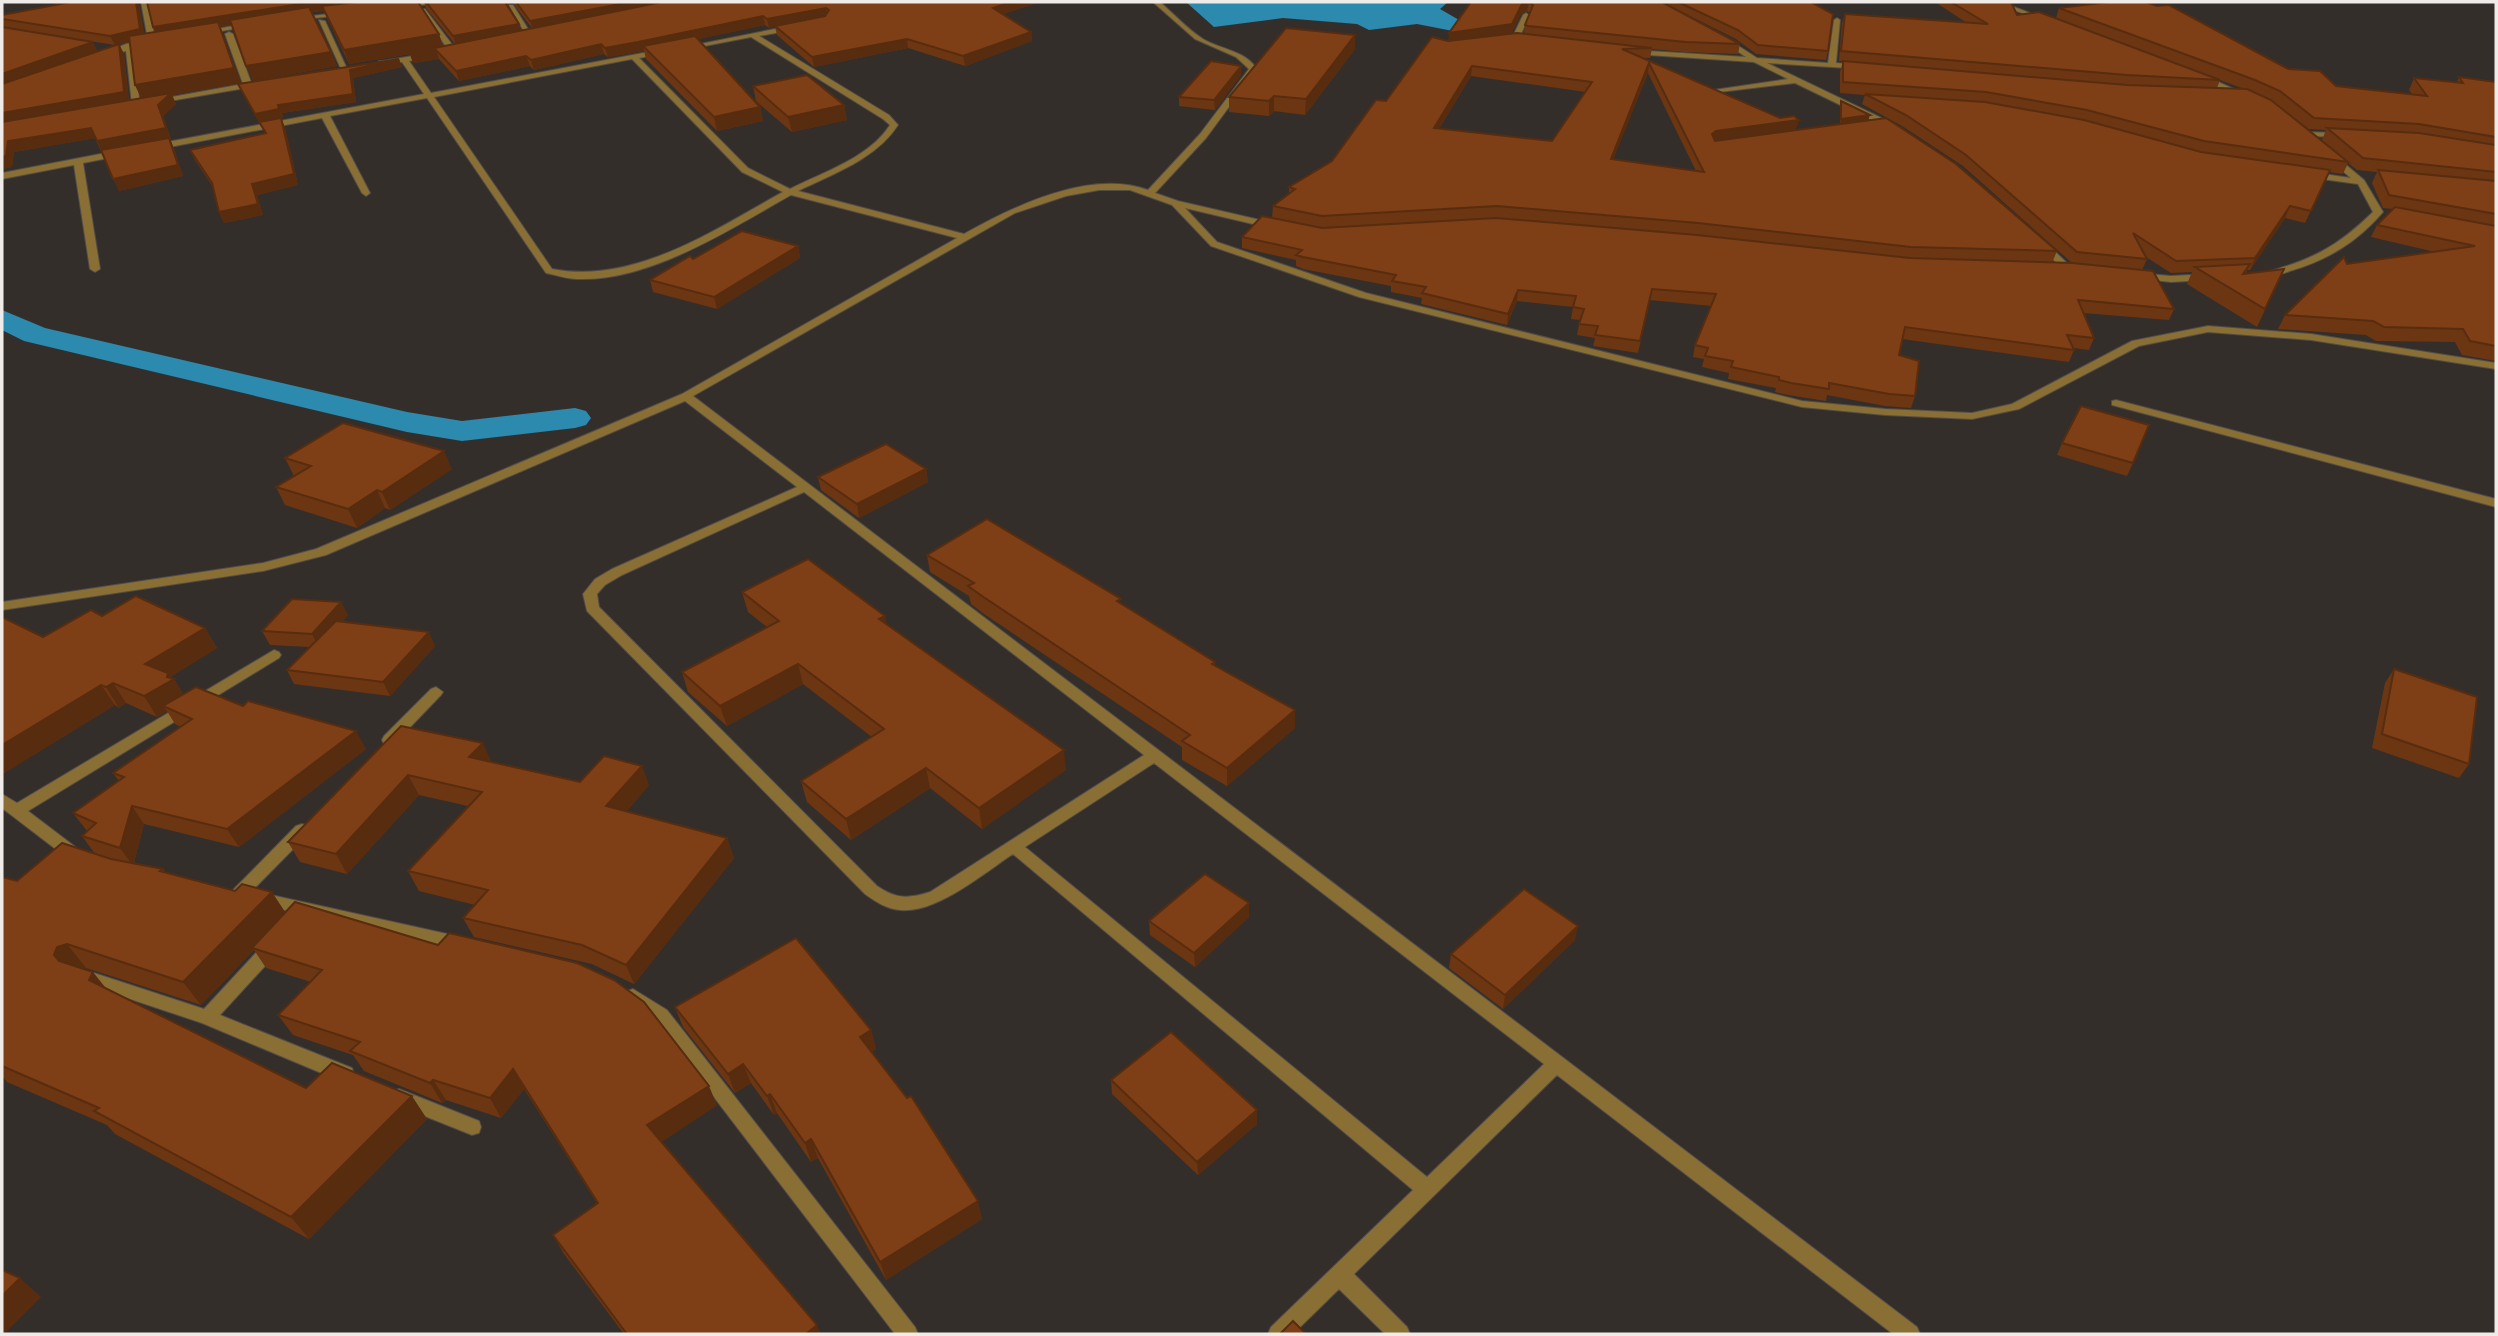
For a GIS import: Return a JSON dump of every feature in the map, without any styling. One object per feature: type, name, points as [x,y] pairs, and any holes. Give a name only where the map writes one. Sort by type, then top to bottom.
[{"type":"street","points":[[144,2],[152,42]]},
{"type":"street","points":[[389,7],[449,2]]},
{"type":"street","points":[[1150,192],[1203,136],[1253,69],[1250,62],[1192,34],[1156,2]]},
{"type":"street","points":[[1995,2],[2053,22]]},
{"type":"street","points":[[512,6],[530,35]]},
{"type":"street","points":[[423,10],[453,51]]},
{"type":"street","points":[[286,20],[351,12]]},
{"type":"street","points":[[1516,38],[1525,15]]},
{"type":"street","points":[[1832,64],[1837,20]]},
{"type":"street","points":[[321,21],[345,69]]},
{"type":"street","points":[[188,35],[261,23]]},
{"type":"street","points":[[147,149],[801,26]]},
{"type":"street","points":[[1709,31],[1755,60],[1837,98],[1899,131]]},
{"type":"street","points":[[517,37],[543,32]]},
{"type":"street","points":[[229,34],[248,86]]},
{"type":"street","points":[[404,59],[549,271],[564,276],[596,276],[657,259],[790,192],[876,146],[891,134],[894,125],[886,117],[752,35]]},
{"type":"street","points":[[1503,40],[1516,38],[1538,42]]},
{"type":"street","points":[[102,55],[164,39]]},
{"type":"street","points":[[92,46],[115,51]]},
{"type":"street","points":[[129,46],[136,105]]},
{"type":"street","points":[[369,65],[466,48]]},
{"type":"street","points":[[1618,50],[1868,67]]},
{"type":"street","points":[[634,57],[745,170],[790,192],[967,238]]},
{"type":"street","points":[[333,71],[357,67]]},
{"type":"street","points":[[2185,71],[2258,102]]},
{"type":"street","points":[[1711,91],[1798,80]]},
{"type":"street","points":[[122,107],[260,83]]},
{"type":"street","points":[[2219,96],[2246,96]]},
{"type":"street","points":[[1837,98],[1864,99]]},
{"type":"street","points":[[325,115],[366,193]]},
{"type":"street","points":[[1873,125],[1886,123]]},
{"type":"street","points":[[2297,126],[2361,182],[2378,212]]},
{"type":"street","points":[[2306,134],[2356,136]]},
{"type":"street","points":[[2,176],[133,151]]},
{"type":"street","points":[[78,161],[95,269]]},
{"type":"street","points":[[2306,175],[2361,182]]},
{"type":"street","points":[[2352,175],[2374,176]]},
{"type":"street","points":[[2,606],[263,567],[321,552],[686,396],[1012,212],[1064,194],[1100,187],[1131,187],[1175,203],[1284,227]]},
{"type":"street","points":[[1175,203],[1214,244],[1363,295],[1802,404],[1885,412],[1972,416],[2015,407],[2136,343],[2207,329],[2311,337],[2496,366]]},
{"type":"street","points":[[2378,212],[2392,214]]},
{"type":"street","points":[[2253,275],[2322,260],[2345,245],[2378,212]]},
{"type":"street","points":[[2032,235],[2068,269]]},
{"type":"street","points":[[2043,268],[2081,270]]},
{"type":"street","points":[[2119,274],[2171,279],[2225,276]]},
{"type":"street","points":[[686,396],[1910,1334]]},
{"type":"street","points":[[2116,403],[2496,503]]},
{"type":"street","points":[[806,487],[617,572],[600,582],[590,593],[592,608],[871,890],[890,904],[911,905],[936,896],[1156,755]]},
{"type":"street","points":[[18,810],[274,655]]},
{"type":"street","points":[[380,750],[436,692]]},
{"type":"street","points":[[2,800],[75,856],[97,863]]},
{"type":"street","points":[[314,817],[233,893],[483,949]]},
{"type":"street","points":[[1014,846],[1427,1189]]},
{"type":"street","points":[[207,1017],[308,908]]},
{"type":"street","points":[[85,977],[207,1017],[359,1080]]},
{"type":"street","points":[[620,989],[661,1015],[908,1334]]},
{"type":"street","points":[[1278,1334],[1556,1063]]},
{"type":"street","points":[[384,1090],[472,1127]]},
{"type":"street","points":[[1339,1275],[1400,1334]]},
{"type":"water","points":[[1186,2],[1448,2],[1440,9],[1466,24],[1458,32],[1417,24],[1369,30],[1357,24],[1283,18],[1214,27]]},
{"type":"building","points":[[71,2],[136,2],[140,29],[110,36],[2,19],[2,15]]},
{"type":"building","points":[[147,2],[321,2],[153,27]]},
{"type":"building","points":[[357,2],[418,2],[439,34],[344,50],[322,6]]},
{"type":"building","points":[[426,2],[505,2],[519,24],[453,36]]},
{"type":"building","points":[[516,2],[631,2],[530,21]]},
{"type":"building","points":[[662,2],[1011,2],[993,8],[1031,32],[963,56],[907,39],[812,57],[775,26],[825,16],[829,10],[826,8],[767,19],[763,16],[605,48],[601,44],[531,60],[526,56],[456,71],[435,49],[410,53]]},
{"type":"building","points":[[1471,2],[1527,2],[1522,4],[1512,24],[1449,33]]},
{"type":"building","points":[[1529,2],[1662,2],[1740,44],[1686,42],[1528,26],[1525,25],[1533,5]]},
{"type":"building","points":[[1678,2],[1811,2],[1833,14],[1828,51],[1758,45],[1738,30]]},
{"type":"building","points":[[1951,2],[2011,2],[2017,15],[2039,12],[2220,80],[2127,75],[1841,51],[1845,14],[1988,24]]},
{"type":"building","points":[[2109,2],[2169,5],[2288,69],[2320,71],[2336,86],[2427,96],[2414,78],[2463,83],[2459,77],[2496,82],[2496,137],[2419,124],[2314,118],[2280,91],[2255,80],[2059,8]]},
{"type":"building","points":[[309,7],[331,52],[246,66],[230,20]]},
{"type":"building","points":[[218,22],[234,68],[135,85],[129,36]]},
{"type":"building","points":[[2,27],[93,42],[2,74]]},
{"type":"building","points":[[1286,28],[1355,35],[1306,99],[1274,96],[1269,101],[1229,97]]},
{"type":"building","points":[[1517,33],[1652,48],[1622,49],[1780,118],[1794,116],[1799,120],[1716,131],[1712,134],[1715,141],[1886,118],[1956,164],[2057,251],[1911,247],[1698,223],[1497,206],[1322,216],[1273,206],[1295,189],[1289,187],[1332,161],[1376,100],[1386,101],[1432,37],[1448,41]],"holes":[[[1649,63],[1704,172],[1611,159]],[[1472,66],[1592,82],[1552,141],[1434,128]]]},
{"type":"building","points":[[695,36],[760,107],[714,117],[643,46]]},
{"type":"building","points":[[119,44],[124,92],[2,113],[2,84]]},
{"type":"building","points":[[399,59],[350,70],[353,94],[278,105],[279,109],[255,114],[238,84]]},
{"type":"building","points":[[1211,61],[1241,66],[1214,100],[1179,97]]},
{"type":"building","points":[[1843,61],[2127,85],[2247,89],[2271,100],[2348,162],[2204,141],[2087,110],[1986,92],[1843,82]]},
{"type":"building","points":[[807,75],[844,105],[788,117],[753,86]]},
{"type":"building","points":[[171,93],[158,105],[166,128],[97,141],[91,128],[8,141],[6,156],[2,157],[2,122]]},
{"type":"building","points":[[1865,94],[1985,102],[2084,120],[2201,152],[2330,170],[2311,211],[2290,206],[2255,258],[2176,261],[2133,233],[2147,259],[2077,252],[1966,155],[1906,115]]},
{"type":"building","points":[[1841,101],[1870,115],[1841,119]]},
{"type":"building","points":[[281,118],[294,174],[252,184],[258,204],[219,212],[212,183],[190,150],[266,133],[259,122]]},
{"type":"building","points":[[2327,128],[2419,133],[2496,145],[2496,172],[2363,158]]},
{"type":"building","points":[[169,138],[178,165],[113,179],[101,150]]},
{"type":"building","points":[[2378,170],[2496,181],[2496,214],[2389,195]]},
{"type":"building","points":[[2395,207],[2496,226],[2496,346],[2470,341],[2463,329],[2384,327],[2373,321],[2285,315],[2344,257],[2347,264],[2475,246],[2377,225]]},
{"type":"building","points":[[1262,216],[1322,228],[1496,218],[1697,235],[1910,258],[2072,263],[2153,271],[2174,309],[2078,300],[2094,338],[2067,335],[2074,350],[1905,327],[1899,355],[1919,361],[1915,396],[1829,383],[1829,389],[1779,380],[1779,377],[1731,367],[1733,361],[1705,356],[1708,348],[1695,345],[1716,294],[1652,289],[1640,341],[1595,335],[1598,326],[1579,324],[1584,309],[1573,307],[1576,296],[1518,290],[1508,314],[1422,293],[1426,287],[1392,281],[1396,275],[1303,257],[1296,255],[1302,250],[1242,237]]},
{"type":"building","points":[[742,231],[798,246],[714,297],[650,280],[690,256],[693,259]]},
{"type":"building","points":[[2250,264],[2243,274],[2284,269],[2265,309],[2195,267]]},
{"type":"building","points":[[2081,406],[2149,425],[2133,463],[2062,443]]},
{"type":"building","points":[[343,423],[444,451],[382,492],[377,490],[348,509],[276,487],[311,466],[285,458]]},
{"type":"building","points":[[886,444],[926,469],[857,504],[818,477]]},
{"type":"building","points":[[987,519],[1121,599],[1117,601],[1215,662],[1212,664],[1295,710],[1227,768],[1182,741],[1190,735],[968,586],[974,583],[927,555]]},
{"type":"building","points":[[808,559],[885,616],[879,619],[1064,750],[979,808],[926,768],[846,819],[801,781],[884,729],[798,664],[720,706],[682,672],[779,621],[742,592]]},
{"type":"building","points":[[136,596],[205,628],[145,664],[168,673],[167,677],[174,679],[144,696],[113,683],[106,687],[101,685],[2,745],[2,617],[43,637],[91,610],[102,616]]},
{"type":"building","points":[[292,599],[341,602],[312,634],[262,631]]},
{"type":"building","points":[[336,621],[429,632],[383,682],[287,670]]},
{"type":"building","points":[[2394,669],[2477,697],[2469,764],[2382,734]]},
{"type":"building","points":[[196,687],[243,706],[248,701],[356,731],[227,829],[132,806],[120,848],[82,836],[96,823],[73,813],[124,777],[113,773],[192,719],[163,706]]},
{"type":"building","points":[[401,726],[483,743],[469,757],[580,782],[604,756],[642,766],[606,806],[727,838],[626,965],[582,945],[463,918],[488,890],[408,871],[482,792],[408,775],[336,854],[288,842]]},
{"type":"building","points":[[62,843],[111,859],[163,869],[160,871],[235,891],[242,884],[272,892],[183,982],[67,944],[57,947],[54,955],[59,961],[93,972],[89,980],[306,1088],[332,1063],[412,1096],[291,1217],[94,1111],[99,1108],[2,1066],[2,877],[17,881]]},
{"type":"building","points":[[1205,874],[1249,903],[1194,953],[1149,921]]},
{"type":"building","points":[[1524,889],[1578,926],[1505,995],[1451,954]]},
{"type":"building","points":[[295,902],[438,945],[449,933],[577,963],[614,980],[644,1002],[709,1086],[647,1125],[817,1325],[806,1334],[627,1334],[553,1235],[598,1203],[513,1069],[490,1098],[433,1080],[430,1083],[350,1051],[360,1042],[278,1015],[322,970],[252,948]]},
{"type":"building","points":[[796,938],[871,1030],[860,1037],[907,1098],[911,1096],[978,1201],[880,1262],[811,1139],[805,1143],[770,1094],[767,1096],[743,1064],[728,1074],[675,1007]]},
{"type":"building","points":[[1171,1032],[1257,1110],[1197,1162],[1111,1080]]},
{"type":"building","points":[[2,1270],[20,1278],[2,1296]]},
{"type":"building","points":[[1293,1321],[1306,1334],[1280,1334]]},
{"type":"waterway","points":[[2,319],[35,335],[407,422],[462,431],[575,418]]}]
